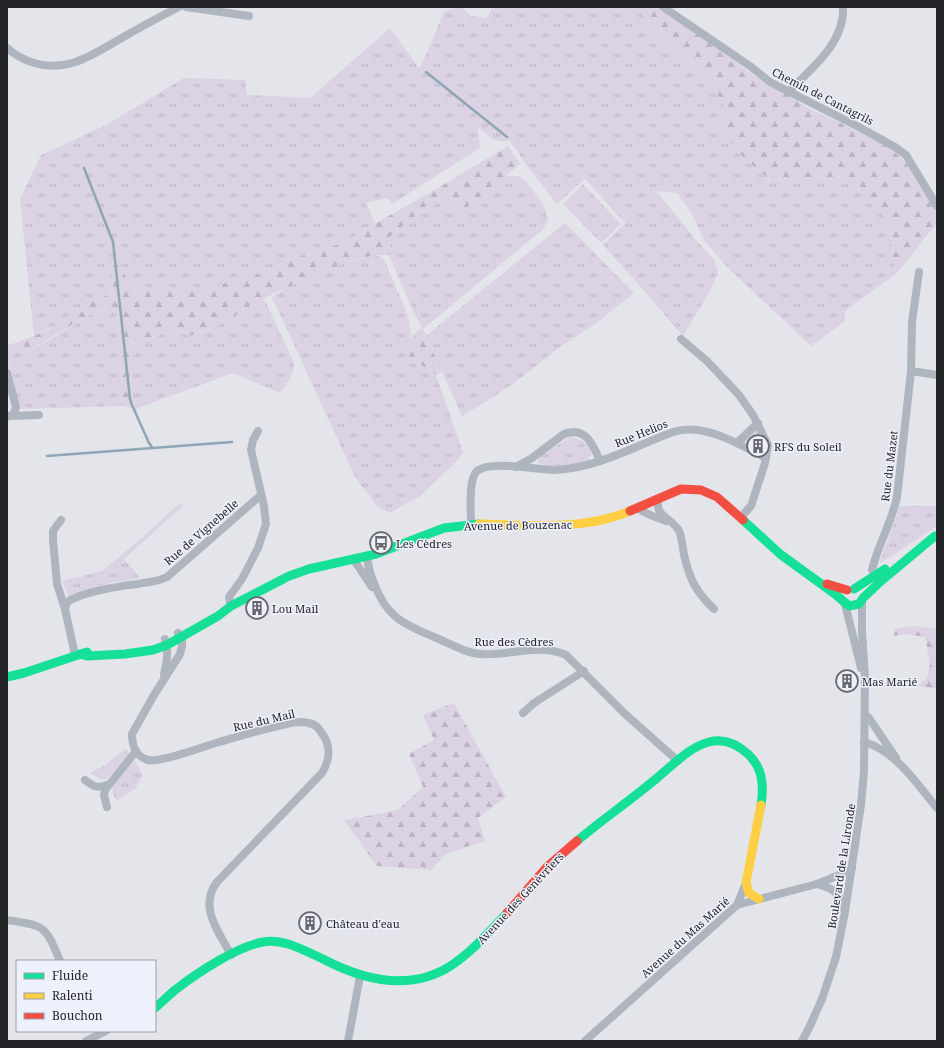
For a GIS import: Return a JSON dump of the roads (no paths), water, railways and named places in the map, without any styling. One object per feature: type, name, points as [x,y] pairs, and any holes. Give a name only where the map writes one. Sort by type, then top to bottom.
[{"type":"street","points":[[7,48],[16,55],[32,62],[51,66],[66,65],[87,58],[179,7]]},
{"type":"street","points":[[186,7],[249,16]]},
{"type":"street","name":"Chemin de Cantagrils","points":[[663,7],[750,66],[770,82],[854,124],[895,147],[906,155],[937,206]]},
{"type":"street","points":[[788,92],[821,60],[838,34],[842,26],[843,7]]},
{"type":"street","name":"Rue du Mazet","points":[[878,578],[872,570],[874,559],[895,509],[897,496],[911,371],[912,322],[919,272]]},
{"type":"street","points":[[681,339],[707,361],[739,395],[758,423],[768,445],[757,490],[751,506],[741,517]]},
{"type":"street","points":[[911,371],[937,375]]},
{"type":"street","points":[[7,373],[16,407],[15,411],[8,416]]},
{"type":"street","points":[[8,416],[39,414]]},
{"type":"street","points":[[737,443],[758,423]]},
{"type":"street","name":"Rue Helios","points":[[471,524],[471,489],[474,474],[481,469],[490,466],[570,469],[600,461],[679,430],[697,430],[707,432],[737,443],[766,458]]},
{"type":"street","points":[[228,607],[229,597],[242,579],[258,548],[266,524],[266,515],[251,450],[253,440],[258,431]]},
{"type":"street","points":[[516,467],[532,458],[564,434],[570,432],[577,432],[584,435],[594,447],[600,461]]},
{"type":"street","name":"Avenue de Bouzenac","points":[[7,677],[24,673],[78,655],[125,654],[153,650],[179,635],[218,616],[228,607],[299,572],[319,566],[354,560],[444,528],[471,524],[580,524],[605,520],[638,508],[681,489],[701,490],[717,497],[741,517],[780,554],[845,603]]},
{"type":"street","name":"Rue de Vignebelle","points":[[65,609],[68,602],[81,596],[124,586],[157,581],[167,577],[261,495]]},
{"type":"street","points":[[658,499],[657,506],[661,514],[678,530],[686,564],[697,590],[714,609]]},
{"type":"street","points":[[638,508],[650,516],[671,523]]},
{"type":"street","points":[[60,520],[53,531],[57,584],[78,655]]},
{"type":"street","points":[[878,578],[856,606],[849,606],[845,603],[842,597],[851,590],[878,578],[936,536]]},
{"type":"street","name":"Rue des Cèdres","points":[[367,556],[369,570],[377,591],[383,604],[394,616],[410,626],[461,649],[481,654],[531,650],[557,651],[566,655],[624,713],[678,761]]},
{"type":"street","name":"Rue des Cèdres","points":[[354,560],[365,577],[377,591]]},
{"type":"street","name":"Avenue de Bouzenac","points":[[812,577],[851,590]]},
{"type":"street","points":[[851,590],[860,592],[862,599]]},
{"type":"street","name":"Boulevard de la Lironde","points":[[802,1041],[810,1028],[822,999],[836,957],[845,912],[861,805],[865,714],[862,599]]},
{"type":"street","name":"Boulevard de la Lironde","points":[[845,603],[864,687]]},
{"type":"street","points":[[107,807],[104,792],[107,785],[136,752],[132,740],[132,734],[180,654],[182,646],[179,635]]},
{"type":"street","points":[[163,681],[167,664],[166,642]]},
{"type":"street","points":[[523,713],[534,703],[584,672]]},
{"type":"street","points":[[865,714],[901,766],[937,808]]},
{"type":"street","name":"Rue du Mail","points":[[136,752],[140,756],[149,760],[165,758],[221,741],[296,722],[314,725],[320,729],[327,740],[330,753],[326,767],[322,773],[220,878],[212,889],[208,899],[209,910],[231,955]]},
{"type":"street","name":"Avenue des Genèvriers","points":[[156,1007],[185,983],[231,955],[261,942],[272,941],[302,949],[339,968],[360,976],[390,982],[412,980],[434,974],[454,964],[496,926],[554,860],[678,761],[701,745],[710,741],[728,742],[739,747],[756,763],[762,775],[764,785],[746,883],[737,905]]},
{"type":"street","points":[[864,742],[878,747],[901,766]]},
{"type":"street","points":[[85,780],[98,788],[107,785]]},
{"type":"street","name":"Avenue du Mas Marié","points":[[584,1041],[737,905],[817,884],[849,871],[852,868]]},
{"type":"street","points":[[746,883],[749,893],[759,899]]},
{"type":"street","points":[[817,884],[826,886],[838,893],[845,912]]},
{"type":"street","points":[[7,920],[40,926],[48,935],[60,960]]},
{"type":"street","points":[[348,1041],[360,976]]},
{"type":"street","points":[[90,1036],[103,1032]]},
{"type":"waterway","points":[[426,72],[507,137]]},
{"type":"waterway","points":[[84,168],[113,242],[130,399],[152,447]]},
{"type":"waterway","points":[[47,456],[232,442]]},
{"type":"place","name":"RFS du Soleil","points":[[758,446]]},
{"type":"place","name":"Les Cèdres","points":[[381,543]]},
{"type":"place","name":"Lou Mail","points":[[257,608]]},
{"type":"place","name":"Mas Marié","points":[[847,681]]},
{"type":"place","name":"Château d'eau","points":[[310,923]]}]
